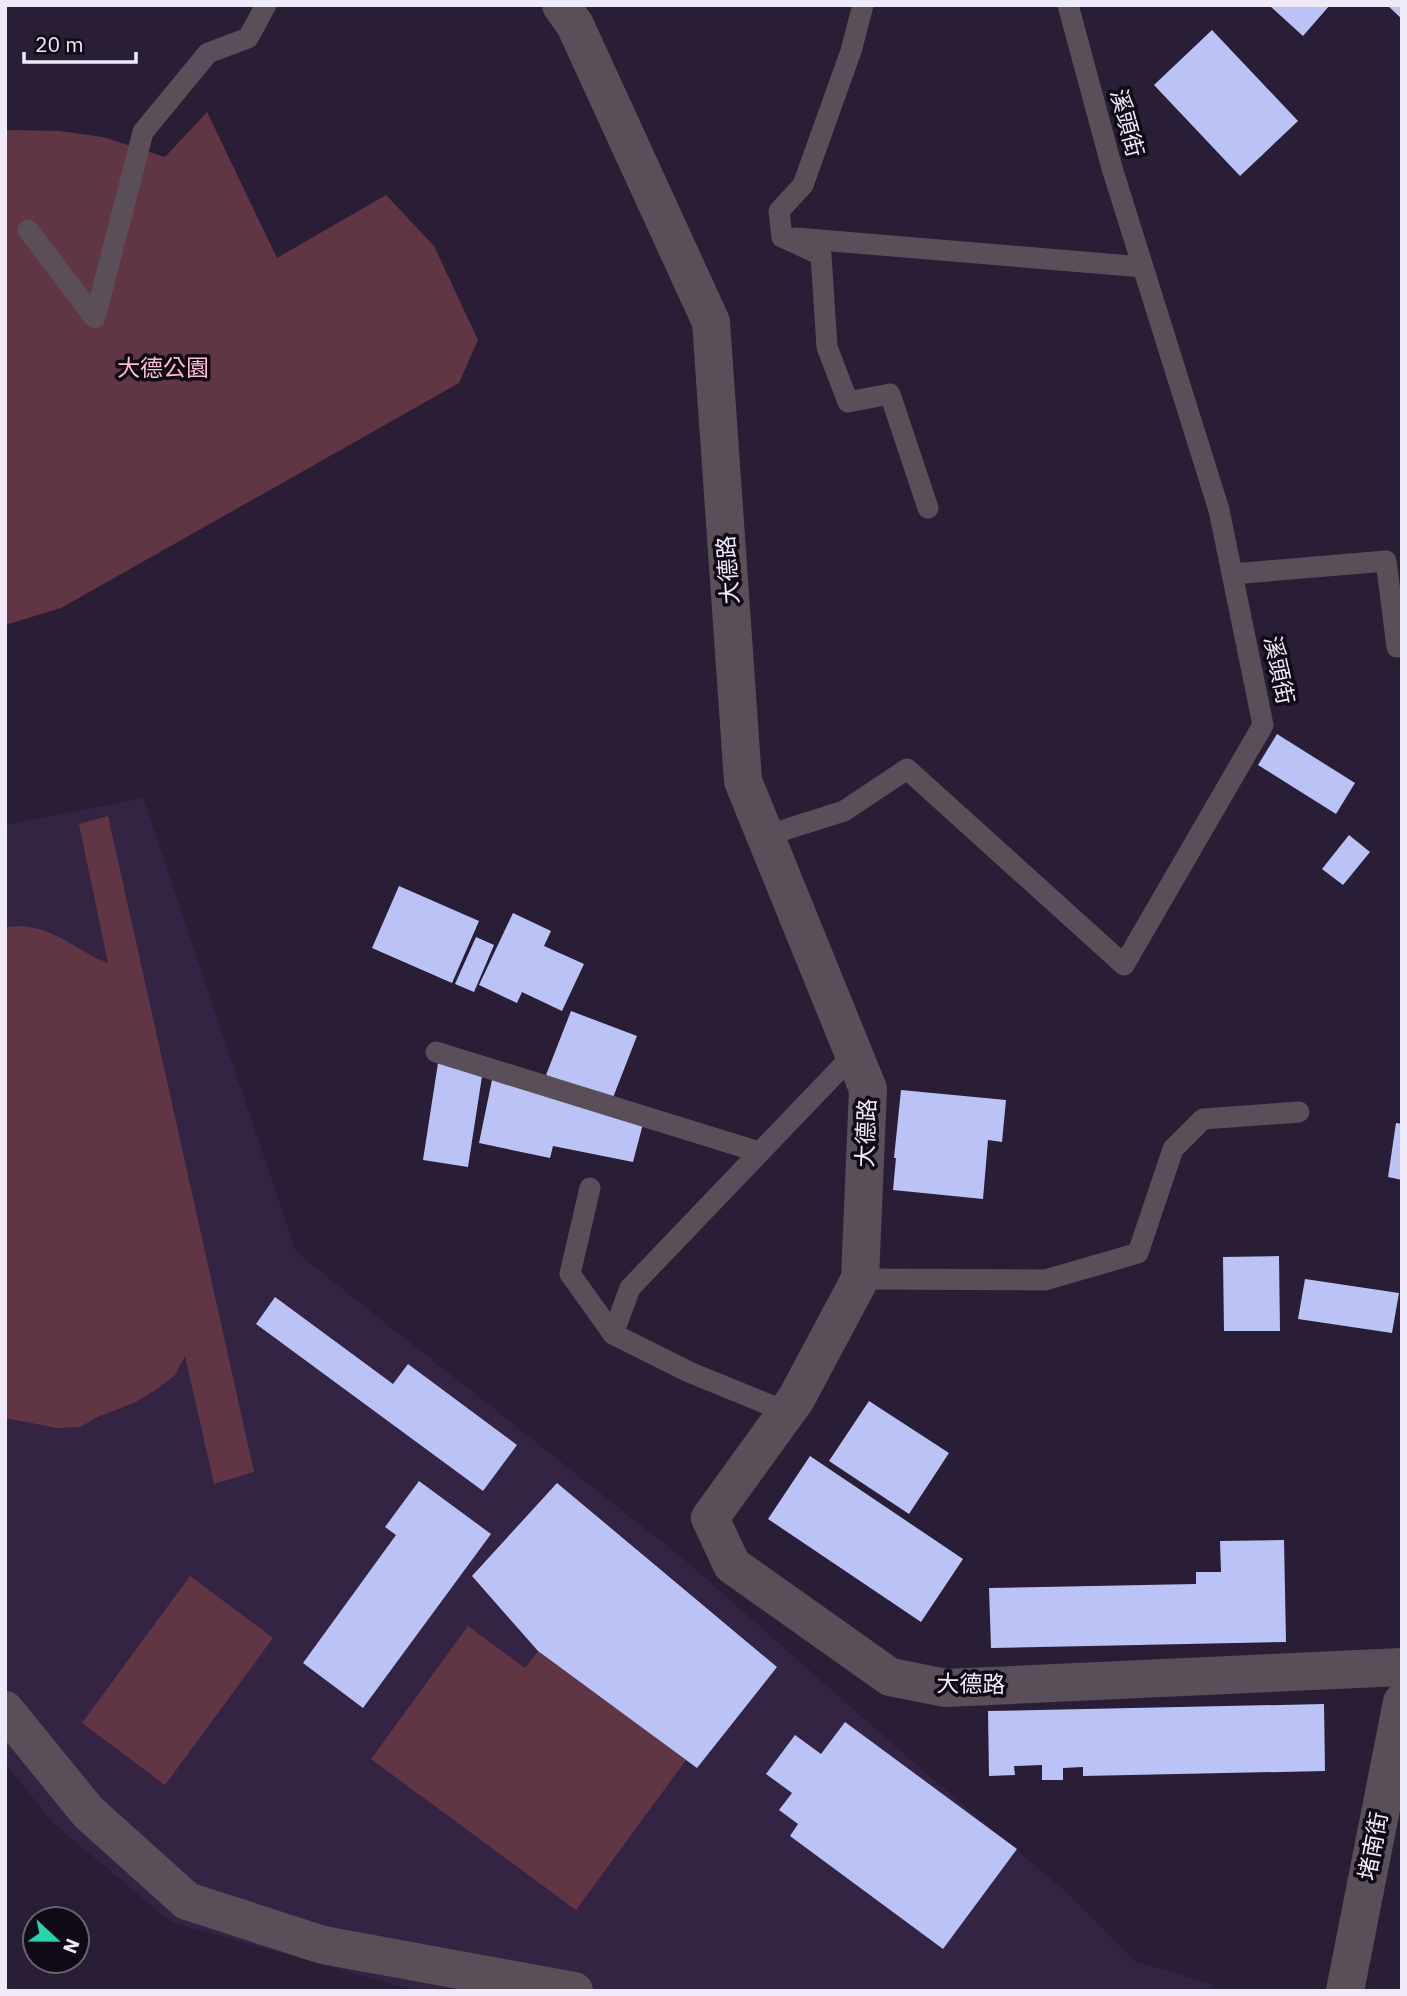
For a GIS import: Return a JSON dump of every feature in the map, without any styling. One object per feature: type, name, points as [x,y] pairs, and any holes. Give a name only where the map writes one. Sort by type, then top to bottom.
[{"type":"street","name":"大德路","points":[[561,5],[575,25],[711,322],[743,780],[868,1088],[860,1279],[796,1399],[710,1518],[732,1565],[890,1677],[946,1688],[1402,1667]]},
{"type":"street","name":"堵南街","points":[[1345,1991],[1402,1702]]},
{"type":"street","points":[[5,1710],[88,1812],[187,1901],[323,1945],[574,1991]]},
{"type":"lane","points":[[29,230],[95,318],[143,132],[208,53],[248,38],[267,5]]},
{"type":"lane","points":[[782,237],[779,211],[803,185],[851,51],[863,5]]},
{"type":"lane","name":"溪頭街","points":[[765,836],[844,811],[907,769],[1124,965],[1263,725],[1219,510],[1112,168],[1068,5]]},
{"type":"lane","points":[[782,237],[1143,267]]},
{"type":"lane","points":[[782,237],[821,255],[827,347],[848,401],[890,394],[928,509]]},
{"type":"lane","points":[[1232,574],[1386,561],[1397,647],[1402,648]]},
{"type":"lane","points":[[436,1052],[759,1153]]},
{"type":"lane","points":[[613,1334],[630,1288],[854,1054]]},
{"type":"lane","points":[[860,1279],[1045,1280],[1138,1253],[1173,1149],[1203,1119],[1299,1112]]},
{"type":"lane","points":[[590,1188],[570,1274],[613,1334],[689,1372],[787,1412]]},
{"type":"shaded area","points":[[143,798],[296,1252],[686,1561],[937,1783],[1069,1894],[1135,1961],[1211,1984],[1212,1991],[416,1991],[171,1922],[53,1823],[5,1763],[5,825]]},
{"type":"green space","name":"大德公園","points":[[207,112],[277,258],[386,195],[434,246],[478,340],[459,383],[61,608],[5,625],[5,130],[59,131],[103,137],[165,157]]},
{"type":"green space","points":[[108,816],[254,1472],[214,1484],[185,1356],[175,1375],[157,1389],[136,1402],[80,1427],[57,1428],[5,1418],[5,927],[21,926],[47,932],[108,963],[79,824]]},
{"type":"green space","points":[[190,1576],[273,1638],[165,1785],[82,1723]]},
{"type":"green space","points":[[468,1626],[525,1668],[538,1651],[686,1760],[576,1910],[371,1759]]},
{"type":"building","points":[[1269,5],[1330,5],[1303,36]]},
{"type":"building","points":[[1387,5],[1402,5],[1402,19]]},
{"type":"building","points":[[1212,30],[1298,121],[1240,176],[1154,85]]},
{"type":"building","points":[[1277,734],[1355,783],[1336,814],[1258,765]]},
{"type":"building","points":[[1349,835],[1370,852],[1343,885],[1322,869]]},
{"type":"building","points":[[399,886],[479,921],[452,983],[372,948]]},
{"type":"building","points":[[513,913],[551,931],[544,946],[584,964],[562,1011],[522,992],[517,1003],[479,985]]},
{"type":"building","points":[[476,937],[494,945],[474,992],[455,984]]},
{"type":"building","points":[[571,1011],[637,1036],[612,1100],[546,1075]]},
{"type":"building","points":[[438,1063],[483,1070],[468,1167],[423,1160]]},
{"type":"building","points":[[493,1075],[644,1120],[633,1162],[553,1146],[550,1158],[479,1143]]},
{"type":"building","points":[[901,1090],[1006,1100],[1002,1142],[988,1140],[983,1199],[893,1190]]},
{"type":"building","points":[[1396,1123],[1402,1124],[1402,1180],[1388,1177]]},
{"type":"building","points":[[1279,1256],[1280,1331],[1224,1331],[1223,1257]]},
{"type":"building","points":[[1305,1279],[1399,1293],[1392,1333],[1298,1319]]},
{"type":"building","points":[[275,1297],[393,1384],[408,1364],[517,1445],[483,1491],[256,1324]]},
{"type":"building","points":[[869,1401],[949,1453],[909,1514],[829,1461]]},
{"type":"building","points":[[810,1456],[963,1559],[921,1622],[768,1519]]},
{"type":"building","points":[[419,1481],[491,1534],[363,1708],[303,1663],[396,1535],[385,1527]]},
{"type":"building","points":[[557,1483],[777,1667],[697,1768],[538,1651],[472,1576]]},
{"type":"building","points":[[1284,1540],[1286,1642],[991,1648],[989,1588],[1196,1584],[1196,1572],[1221,1572],[1220,1541]]},
{"type":"building","points":[[1324,1704],[1325,1771],[1083,1776],[1083,1767],[1063,1768],[1063,1780],[1042,1780],[1042,1765],[1014,1766],[1015,1775],[989,1776],[988,1711]]},
{"type":"building","points":[[845,1722],[1017,1849],[943,1949],[790,1836],[798,1824],[779,1810],[792,1793],[766,1774],[795,1735],[821,1754]]}]
